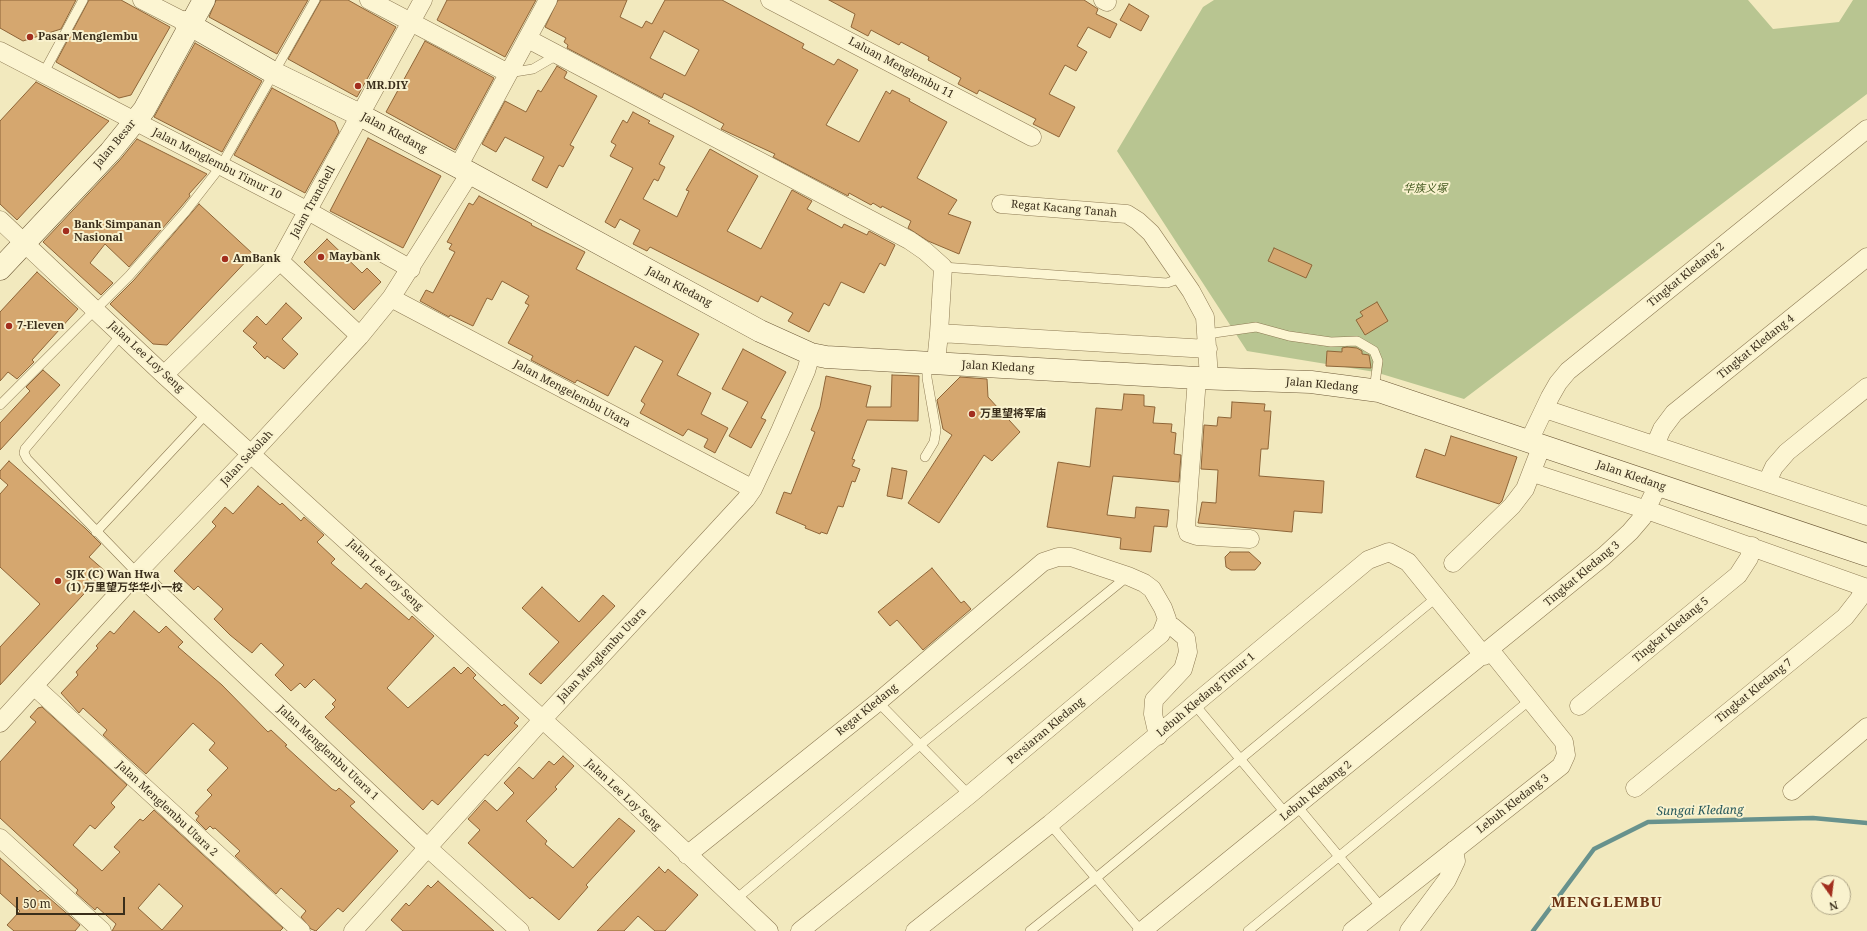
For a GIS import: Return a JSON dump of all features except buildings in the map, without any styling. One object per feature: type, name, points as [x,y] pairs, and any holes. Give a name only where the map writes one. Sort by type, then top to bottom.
[{"type":"main road","name":"Jalan Besar","points":[[187,24],[196,0]]},
{"type":"main road","name":"Jalan Besar","points":[[0,269],[22,241],[25,231],[130,119],[137,104],[187,24],[204,0]]},
{"type":"main road","name":"Jalan Kledang","points":[[187,24],[274,73],[360,115],[464,170],[760,331],[811,354],[826,357],[932,363],[1203,378],[1311,382],[1374,390],[1867,555]]},
{"type":"main road","name":"Jalan Besar","points":[[0,260],[22,241]]},
{"type":"street","points":[[142,0],[187,24]]},
{"type":"street","points":[[370,0],[508,73]]},
{"type":"street","name":"Jalan Tranchell","points":[[164,375],[280,261],[422,0]]},
{"type":"street","name":"Jalan Sekolah","points":[[0,723],[137,573],[252,453],[360,336],[391,298],[411,269],[464,170],[508,73],[528,39],[548,0]]},
{"type":"street","name":"Laluan Menglembu 11","points":[[770,0],[1032,137]]},
{"type":"street","points":[[528,39],[909,240],[943,267],[939,332],[932,363]]},
{"type":"street","name":"Jalan Menglembu Timur 10","points":[[0,51],[308,211],[411,269]]},
{"type":"street","name":"Tingkat Kledang 2","points":[[1454,563],[1512,506],[1525,489],[1533,473],[1536,443],[1544,409],[1558,383],[1568,371],[1867,128]]},
{"type":"street","name":"Regat Kacang Tanah","points":[[1001,204],[1126,214],[1151,233],[1191,291],[1205,317],[1208,342],[1186,526],[1188,532],[1197,536],[1250,539]]},
{"type":"street","name":"Jalan Lee Loy Seng","points":[[0,220],[164,375],[252,453],[618,789],[769,931]]},
{"type":"street","name":"Tingkat Kledang 4","points":[[1655,445],[1662,429],[1674,413],[1867,257]]},
{"type":"street","points":[[280,261],[360,336]]},
{"type":"street","name":"Jalan Mengelembu Utara","points":[[391,298],[753,489]]},
{"type":"street","points":[[939,332],[1208,342]]},
{"type":"street","name":"Jalan Menglembu Utara","points":[[353,931],[542,720],[746,499],[753,489],[780,431],[806,371],[811,354]]},
{"type":"street","points":[[1767,482],[1774,467],[1787,452],[1867,387]]},
{"type":"street","points":[[1544,409],[1867,516]]},
{"type":"street","points":[[1533,473],[1647,510],[1866,587]]},
{"type":"street","name":"Tingkat Kledang 3","points":[[1487,653],[1604,556],[1630,532],[1647,510],[1658,485]]},
{"type":"street","name":"Tingkat Kledang 5","points":[[1580,706],[1738,575],[1749,558],[1752,546]]},
{"type":"street","name":"Lebuh Kledang Timur 1","points":[[915,931],[1158,736],[1368,560],[1389,552],[1408,562],[1436,597],[1487,653]]},
{"type":"street","name":"Regat Kledang","points":[[687,855],[878,702],[1044,562],[1058,556],[1071,557],[1128,576]]},
{"type":"street","name":"Jalan Menglembu Utara 1","points":[[137,573],[428,848],[520,931]]},
{"type":"street","points":[[1128,576],[1144,583],[1152,589],[1163,608],[1167,619],[1166,626],[1173,627],[1186,638],[1188,652],[1183,669],[1154,700],[1153,714],[1158,736]]},
{"type":"street","name":"Tingkat Kledang 7","points":[[1635,788],[1845,617],[1860,599],[1866,587]]},
{"type":"street","name":"Persiaran Kledang","points":[[800,931],[969,795],[1152,643],[1161,634],[1166,626]]},
{"type":"street","name":"Lebuh Kledang 3","points":[[1352,931],[1561,766],[1564,760],[1566,755],[1564,742],[1530,700],[1487,653]]},
{"type":"street","name":"Lebuh Kledang 2","points":[[1142,931],[1487,653]]},
{"type":"street","name":"Jalan Menglembu Utara 2","points":[[34,686],[301,931]]},
{"type":"street","points":[[1792,791],[1867,727]]},
{"type":"street","points":[[0,838],[102,931]]},
{"type":"street","points":[[1409,931],[1447,880],[1456,861],[1454,850]]},
{"type":"lane","points":[[43,74],[83,0]]},
{"type":"lane","points":[[0,405],[94,309],[129,276],[186,211],[221,166],[315,0]]},
{"type":"lane","points":[[508,73],[533,69],[558,55]]},
{"type":"lane","points":[[943,267],[1167,282],[1181,278]]},
{"type":"lane","points":[[1208,342],[1256,327],[1303,338],[1331,342],[1357,341],[1374,351],[1378,361],[1374,390]]},
{"type":"lane","points":[[121,335],[25,449],[24,453],[26,460],[137,573]]},
{"type":"lane","points":[[925,457],[934,442],[936,430],[927,378],[932,363]]},
{"type":"lane","points":[[96,532],[207,413]]},
{"type":"lane","points":[[735,900],[920,745],[1128,576]]},
{"type":"lane","points":[[1030,931],[1436,597]]},
{"type":"lane","points":[[1248,931],[1530,700]]},
{"type":"lane","points":[[878,702],[969,795]]},
{"type":"lane","points":[[1195,705],[1240,759],[1339,857],[1381,908]]},
{"type":"lane","points":[[1050,824],[1142,931]]},
{"type":"green space","name":"华族义塚","points":[[1214,0],[1748,0],[1773,29],[1839,22],[1853,0],[1867,0],[1867,94],[1464,399],[1375,372],[1247,351],[1117,151],[1203,7]]},
{"type":"waterway","name":"Sungai Kledang","points":[[1533,931],[1594,849],[1648,822],[1813,818],[1867,823]]},
{"type":"place","name":"Pasar Menglembu","points":[[30,37]]},
{"type":"place","name":"MR.DIY","points":[[358,86]]},
{"type":"place","name":"Bank Simpanan Nasional","points":[[66,231]]},
{"type":"place","name":"Maybank","points":[[321,257]]},
{"type":"place","name":"AmBank","points":[[225,259]]},
{"type":"place","name":"7-Eleven","points":[[9,326]]},
{"type":"place","name":"万里望将军庙","points":[[972,414]]},
{"type":"place","name":"SJK (C) Wan Hwa (1) 万里望万华华小一校","points":[[58,581]]},
{"type":"district","name":"MENGLEMBU","points":[[1607,903]]}]
